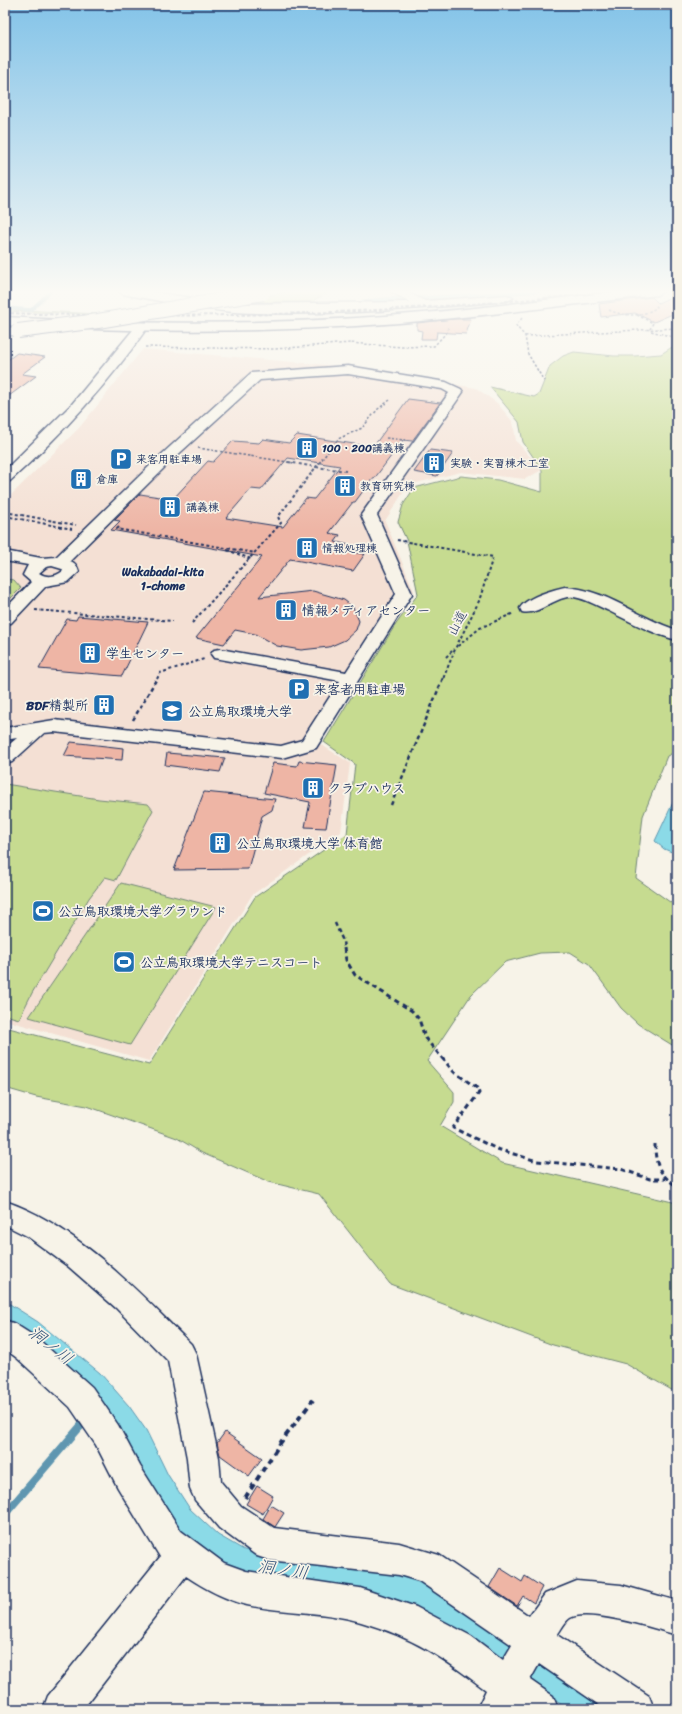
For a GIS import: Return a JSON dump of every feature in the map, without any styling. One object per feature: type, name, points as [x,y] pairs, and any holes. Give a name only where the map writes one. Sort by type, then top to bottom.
[{"type":"street","points":[[5,478],[70,415],[109,371]]},
{"type":"street","points":[[5,556],[57,580],[68,575],[72,569],[66,563],[60,562],[166,458],[256,376],[333,371]]},
{"type":"street","points":[[5,734],[39,727],[54,726],[126,733],[282,752],[309,744],[404,594],[369,515],[456,392],[446,386],[354,371]]},
{"type":"street","points":[[5,459],[23,462]]},
{"type":"street","points":[[5,567],[38,572]]},
{"type":"street","points":[[10,614],[38,572]]},
{"type":"street","points":[[528,608],[566,592],[578,593],[614,607],[643,623],[677,635]]},
{"type":"street","points":[[220,654],[350,678]]},
{"type":"street","points":[[5,758],[39,727]]},
{"type":"street","points":[[5,1212],[37,1228],[79,1258],[126,1299],[181,1354],[203,1458],[206,1489],[232,1518],[268,1544],[399,1559],[427,1567],[636,1709]]},
{"type":"street","points":[[5,1333],[27,1348],[80,1397],[107,1435],[129,1477],[170,1543],[183,1554],[213,1575],[246,1588],[360,1605],[416,1624],[459,1648],[501,1698],[540,1709]]},
{"type":"street","points":[[60,1709],[183,1554]]},
{"type":"street","points":[[501,1698],[534,1639],[557,1606],[577,1598],[621,1602],[677,1618]]},
{"type":"path","points":[[536,371],[544,381]]},
{"type":"path","points":[[192,623],[251,559],[281,523],[278,517],[338,439],[362,428],[378,409],[390,400]]},
{"type":"path","points":[[195,447],[316,467],[346,470]]},
{"type":"path","points":[[5,512],[79,526]]},
{"type":"path","points":[[5,516],[74,529]]},
{"type":"path","points":[[122,524],[117,529],[255,553]]},
{"type":"path","name":"山道","points":[[379,536],[493,557],[479,601],[456,647],[391,804]]},
{"type":"path","points":[[221,548],[251,559]]},
{"type":"path","points":[[446,657],[467,637],[480,628],[528,608]]},
{"type":"path","points":[[10,614],[67,611],[172,621]]},
{"type":"path","points":[[126,733],[160,673],[220,654]]},
{"type":"path","points":[[335,923],[343,941],[346,960],[354,975],[412,1011],[419,1019],[426,1038],[454,1072],[477,1088],[479,1093],[453,1128],[496,1149],[537,1161],[621,1169],[650,1179],[665,1179]]},
{"type":"path","points":[[655,1144],[657,1170],[665,1179],[677,1186]]},
{"type":"path","points":[[232,1518],[281,1442],[313,1400]]},
{"type":"shaded area","name":"公立鳥取環境大学","points":[[125,371],[375,371],[476,388],[497,403],[513,422],[516,441],[542,470],[525,479],[461,472],[408,485],[385,521],[414,591],[320,744],[350,763],[341,832],[252,895],[149,1061],[5,1020],[5,501],[79,428]]},
{"type":"green space","points":[[548,371],[677,371],[677,751],[667,756],[643,816],[636,878],[677,907],[677,1048],[638,1024],[621,1008],[589,964],[570,952],[540,953],[505,962],[471,995],[427,1061],[454,1092],[454,1102],[440,1126],[502,1163],[677,1203],[677,1393],[626,1364],[553,1345],[390,1284],[319,1194],[269,1182],[202,1153],[177,1138],[87,1106],[36,1097],[5,1088],[5,1027],[149,1065],[255,897],[347,834],[355,764],[324,742],[394,627],[418,594],[407,541],[398,522],[403,505],[414,488],[461,476],[498,480],[542,492],[542,470],[523,442],[519,422],[490,387],[534,397],[539,394]]},
{"type":"green space","points":[[5,579],[14,580],[21,588],[5,604]]},
{"type":"green space","name":"公立鳥取環境大学グラウンド","points":[[5,784],[99,799],[148,804],[153,810],[116,880],[105,877],[89,898],[32,993],[19,1019],[5,1015]]},
{"type":"green space","name":"公立鳥取環境大学テニスコート","points":[[121,883],[216,907],[130,1045],[29,1017]]},
{"type":"water","points":[[677,794],[677,854],[664,849],[655,841]]},
{"type":"water","name":"洞ノ川","points":[[5,1301],[38,1322],[100,1373],[129,1406],[146,1430],[168,1475],[190,1509],[218,1535],[244,1550],[411,1576],[558,1671],[556,1676],[603,1709],[568,1709],[420,1610],[387,1597],[239,1572],[194,1551],[151,1490],[108,1409],[88,1385],[5,1320]]},
{"type":"building","points":[[5,371],[26,371],[22,374],[36,376],[5,399]]},
{"type":"building","points":[[408,399],[440,403],[412,441],[403,440],[374,479],[372,479],[329,533],[340,535],[335,542],[354,546],[350,552],[365,554],[353,571],[290,559],[259,597],[313,591],[344,600],[353,607],[359,621],[356,630],[345,640],[329,647],[301,650],[277,646],[255,634],[235,630],[224,644],[196,638],[262,557],[111,530],[120,521],[114,520],[140,494],[173,499],[208,461],[213,462],[233,441],[259,443],[263,439],[289,443],[297,435],[373,447]],"holes":[[[288,458],[340,466],[314,499],[306,498],[283,527],[226,518],[251,489],[261,490]]]},
{"type":"building","name":"実験・実習棟木工室","points":[[430,450],[453,453],[437,476],[414,472]]},
{"type":"building","name":"学生センター","points":[[78,616],[148,622],[122,676],[39,669],[67,619],[76,620]]},
{"type":"building","points":[[71,742],[123,748],[122,760],[64,756]]},
{"type":"building","points":[[167,753],[225,758],[220,772],[165,765]]},
{"type":"building","name":"クラブハウス","points":[[299,761],[337,765],[326,828],[305,827],[310,802],[264,793],[273,763],[297,766]]},
{"type":"building","name":"公立鳥取環境大学 体育館","points":[[204,792],[275,799],[272,810],[262,816],[248,869],[174,870]]},
{"type":"building","points":[[225,1432],[262,1458],[249,1476],[220,1455],[217,1443]]},
{"type":"building","points":[[257,1486],[273,1496],[263,1514],[246,1504]]},
{"type":"building","points":[[271,1505],[284,1513],[275,1527],[263,1519]]},
{"type":"building","points":[[500,1568],[522,1582],[525,1576],[542,1587],[534,1603],[523,1596],[517,1606],[489,1587]]},
{"type":"waterway","points":[[5,1514],[85,1421]]},
{"type":"place","name":"100・200講義棟","points":[[307,448]]},
{"type":"place","name":"来客用駐車場","points":[[121,459]]},
{"type":"place","name":"実験・実習棟木工室","points":[[434,463]]},
{"type":"place","name":"倉庫","points":[[81,479]]},
{"type":"place","name":"教育研究棟","points":[[345,486]]},
{"type":"place","name":"講義棟","points":[[170,507]]},
{"type":"place","name":"情報処理棟","points":[[307,548]]},
{"type":"place","name":"情報メディアセンター","points":[[286,610]]},
{"type":"place","name":"学生センター","points":[[90,653]]},
{"type":"place","name":"来客者用駐車場","points":[[299,689]]},
{"type":"place","name":"BDF精製所","points":[[104,705]]},
{"type":"place","name":"公立鳥取環境大学","points":[[172,711]]},
{"type":"place","name":"クラブハウス","points":[[313,788]]},
{"type":"place","name":"公立鳥取環境大学 体育館","points":[[220,843]]},
{"type":"place","name":"公立鳥取環境大学グラウンド","points":[[43,911]]},
{"type":"place","name":"公立鳥取環境大学テニスコート","points":[[124,962]]},
{"type":"district","name":"Wakabadai-kita 1-chome","points":[[163,579]]}]
